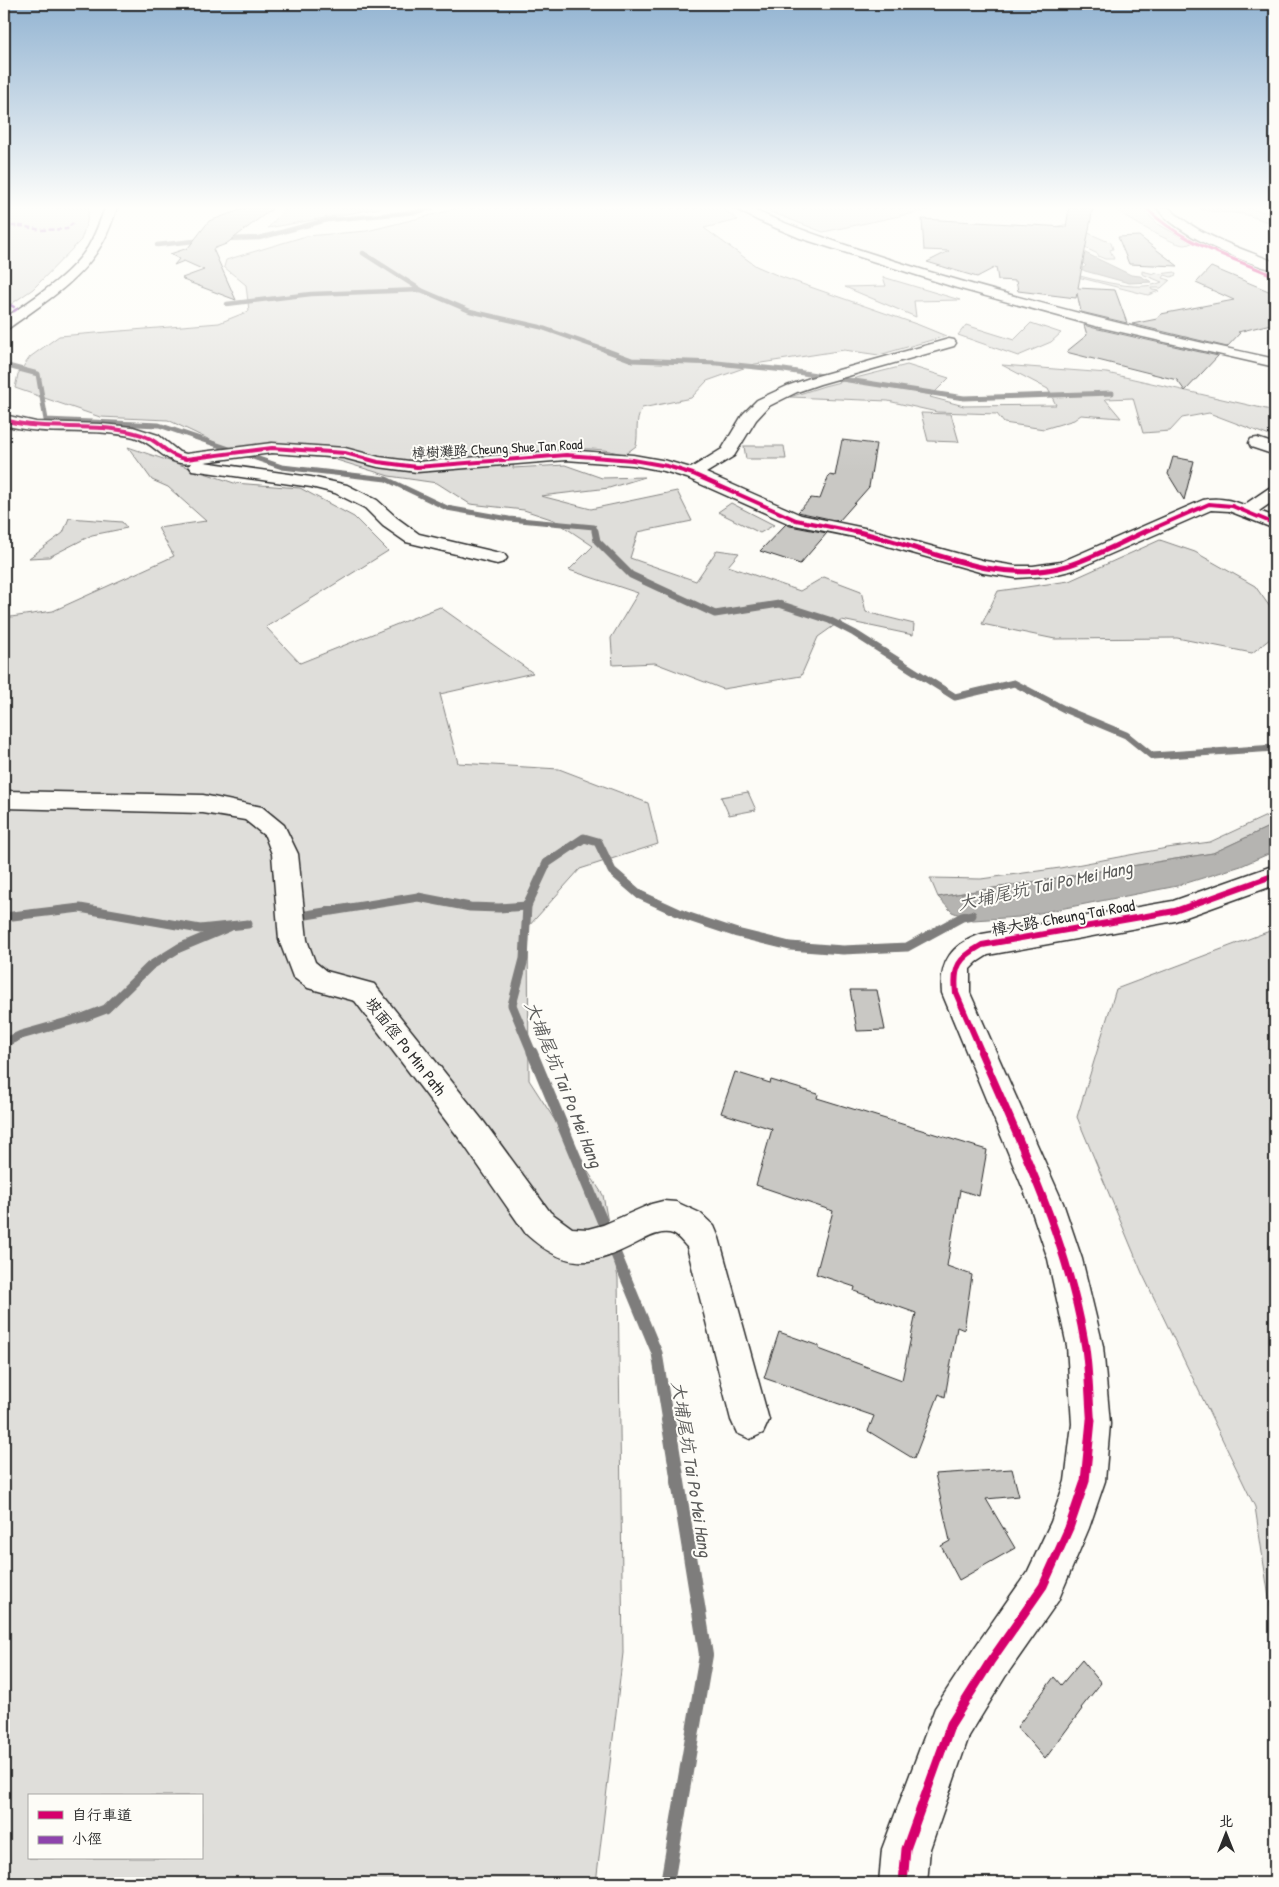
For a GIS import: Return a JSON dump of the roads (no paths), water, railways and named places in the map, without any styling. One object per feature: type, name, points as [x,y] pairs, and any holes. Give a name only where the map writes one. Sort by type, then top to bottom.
[{"type":"street","points":[[4,325],[43,296]]},
{"type":"street","points":[[998,296],[1125,330],[1275,363]]},
{"type":"street","points":[[693,474],[728,452],[749,417],[763,403],[807,384],[949,343]]},
{"type":"street","points":[[925,350],[941,359]]},
{"type":"street","name":"樟樹灘路 Cheung Shue Tan Road","points":[[4,420],[39,427],[109,429],[137,433],[154,439],[175,458],[186,459],[243,450],[280,448],[334,452],[386,464],[417,467],[556,455],[590,456],[658,464],[693,474],[796,520],[862,533],[983,567],[1016,572],[1049,570],[1067,566],[1209,504],[1222,504],[1247,511],[1275,524]]},
{"type":"street","points":[[1257,443],[1275,450]]},
{"type":"street","points":[[186,459],[189,463],[207,468],[311,482],[341,489],[371,504],[390,522],[413,538],[497,558]]},
{"type":"street","points":[[1247,511],[1275,492]]},
{"type":"street","name":"坡面徑 Po Min Path","points":[[4,799],[202,804],[253,813],[275,831],[285,854],[294,940],[304,969],[318,980],[364,992],[474,1132],[538,1223],[549,1233],[563,1241],[579,1245],[595,1244],[660,1216],[677,1217],[691,1225],[702,1238],[750,1420]]},
{"type":"street","name":"樟大路 Cheung Tai Road","points":[[903,1883],[906,1849],[951,1724],[990,1662],[1043,1586],[1070,1528],[1085,1481],[1091,1424],[1085,1346],[1065,1260],[1046,1203],[956,993],[954,978],[957,963],[967,952],[982,945],[1175,911],[1275,875]]},
{"type":"water","points":[[1275,824],[1275,851],[1241,866],[1177,886],[1019,917],[973,920],[952,912],[938,897],[1213,853]]},
{"type":"waterway","points":[[227,304],[294,296]]},
{"type":"waterway","points":[[435,296],[470,311],[540,327],[608,351]]},
{"type":"waterway","points":[[605,350],[632,360],[717,363],[784,370],[964,398],[1112,393]]},
{"type":"waterway","points":[[4,365],[38,374],[46,420],[159,425],[282,467],[386,479],[447,508],[509,519],[594,527],[595,533]]},
{"type":"waterway","points":[[595,531],[597,541],[631,575],[715,614],[779,604],[829,620],[854,633],[955,697],[1014,683],[1066,710],[1126,735],[1152,756],[1275,748]]},
{"type":"waterway","name":"大埔尾坑 Tai Po Mei Hang","points":[[527,906],[547,863],[584,838],[598,842],[612,871],[640,895],[686,916],[737,933],[790,946],[843,950],[907,947],[962,917],[972,915]]},
{"type":"waterway","points":[[294,917],[418,897],[470,907],[499,908],[527,906]]},
{"type":"waterway","name":"大埔尾坑 Tai Po Mei Hang","points":[[527,906],[524,959],[512,1005],[532,1053]]},
{"type":"waterway","points":[[4,917],[80,908],[200,929],[248,924]]},
{"type":"waterway","points":[[4,1043],[21,1035],[85,1017],[106,1009],[150,966],[179,948],[229,927]]},
{"type":"waterway","name":"大埔尾坑 Tai Po Mei Hang","points":[[532,1052],[657,1353],[668,1421]]},
{"type":"waterway","name":"大埔尾坑 Tai Po Mei Hang","points":[[667,1883],[706,1655],[668,1420]]}]
